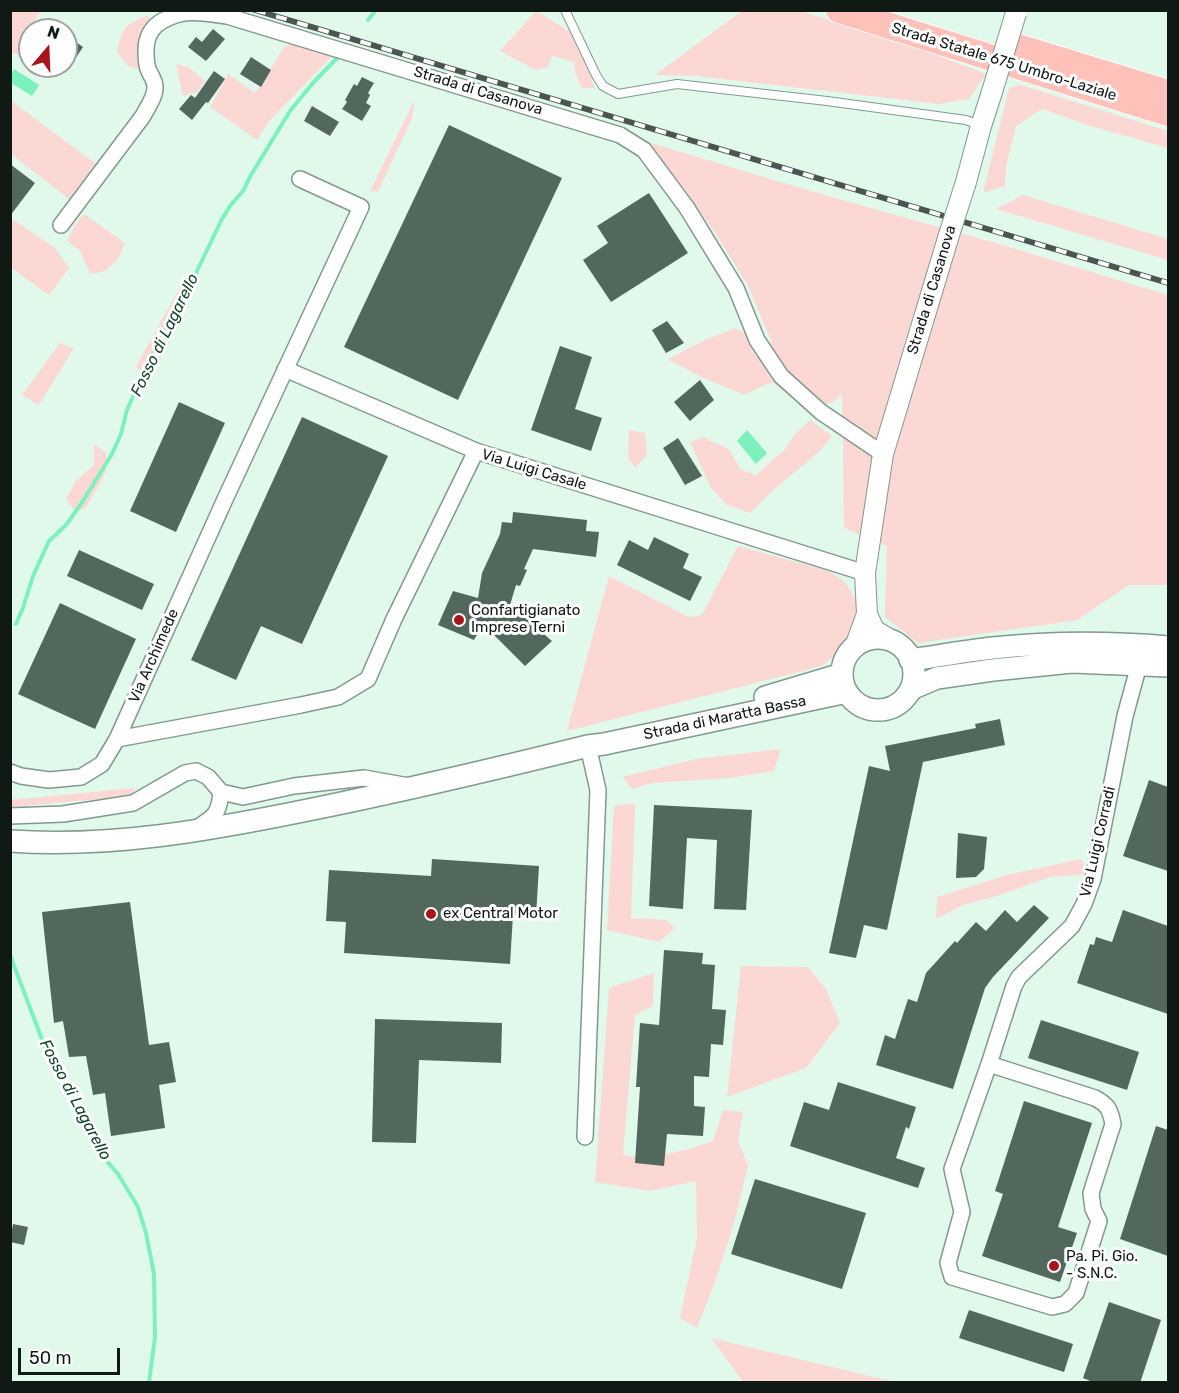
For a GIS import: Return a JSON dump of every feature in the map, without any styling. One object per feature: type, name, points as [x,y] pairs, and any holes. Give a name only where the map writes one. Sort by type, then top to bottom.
[{"type":"highway","name":"Strada Statale 675 Umbro-Laziale","points":[[839,10],[1168,113]]},
{"type":"highway","name":"Strada Statale 675 Umbro-Laziale","points":[[896,10],[1168,93]]},
{"type":"main road","points":[[872,639],[892,642],[906,652],[910,660],[913,669],[911,689],[896,705],[874,710],[863,707],[854,701],[844,683],[844,664],[848,655],[855,647],[872,639]]},
{"type":"main road","points":[[910,660],[994,648],[1075,644],[1136,644],[1168,647]]},
{"type":"main road","points":[[911,689],[937,678],[993,669],[1072,662],[1168,666]]},
{"type":"main road","name":"Strada di Maratta Bassa","points":[[10,841],[35,843],[113,841],[190,832],[312,809],[596,745],[844,683]]},
{"type":"street","name":"Strada di Casanova","points":[[61,225],[143,116],[153,97],[155,85],[147,66],[146,47],[149,34],[156,24],[174,14],[185,12],[227,16],[620,135],[644,150],[687,208],[708,241],[736,288],[757,340],[781,376],[821,412],[883,454]]},
{"type":"street","name":"Strada di Casanova","points":[[855,647],[867,614],[865,573],[883,454],[1017,12]]},
{"type":"street","name":"Via Archimede","points":[[10,772],[49,780],[81,777],[102,764],[117,739],[226,496],[361,207],[300,179]]},
{"type":"street","points":[[285,369],[476,451]]},
{"type":"street","name":"Via Luigi Casale","points":[[117,739],[338,697],[368,679],[394,619],[476,451],[865,573]]},
{"type":"street","points":[[867,614],[874,630],[892,642]]},
{"type":"street","name":"Via Luigi Corradi","points":[[989,1064],[1095,1098],[1106,1104],[1110,1113],[1113,1124],[1091,1193],[1093,1209],[1099,1221],[1076,1293],[1065,1304],[1052,1307],[952,1277],[948,1263],[962,1212],[952,1169],[1014,986],[1019,977],[1072,926],[1084,904],[1093,879],[1125,716],[1139,665]]},
{"type":"street","points":[[585,1137],[598,790],[596,745]]},
{"type":"street","points":[[10,816],[63,814],[133,803],[185,773],[196,771],[208,777],[221,792]]},
{"type":"street","name":"Strada di Maratta Bassa","points":[[190,832],[210,820],[220,807],[221,792],[243,797],[294,786],[364,778],[415,787]]},
{"type":"lane","points":[[565,10],[596,75],[603,86],[618,94],[677,84],[966,120],[981,126]]},
{"type":"shaded area","points":[[743,10],[801,11],[921,49],[986,74],[969,99],[939,104],[696,76],[655,75]]},
{"type":"shaded area","points":[[12,11],[41,11],[36,18],[18,18],[18,55],[11,53],[10,13]]},
{"type":"shaded area","points":[[536,11],[569,31],[595,88],[582,88],[575,72],[574,62],[552,56],[548,67],[536,70],[500,51]]},
{"type":"shaded area","points":[[149,15],[148,38],[142,70],[128,66],[117,52],[126,27]]},
{"type":"shaded area","points":[[296,41],[333,55],[269,121],[257,140],[210,107],[228,74],[255,93],[284,47]]},
{"type":"shaded area","points":[[176,64],[188,67],[205,81],[197,92],[183,96]]},
{"type":"shaded area","points":[[14,69],[18,72],[18,78],[28,78],[39,85],[32,96],[11,83],[11,74]]},
{"type":"shaded area","points":[[1021,85],[1168,131],[1168,148],[1042,109],[1016,126],[1006,167],[1005,186],[983,193],[1009,88]]},
{"type":"shaded area","points":[[415,99],[412,118],[378,192],[370,191]]},
{"type":"shaded area","points":[[10,100],[96,164],[69,199],[11,154]]},
{"type":"shaded area","points":[[648,142],[1168,295],[1168,585],[1129,585],[1077,620],[918,643],[885,617],[887,546],[844,528],[842,393],[833,402],[807,410],[772,382],[744,395],[699,376],[668,359],[707,339],[736,328],[758,341],[772,343],[748,285],[712,228]]},
{"type":"shaded area","points":[[1023,195],[1168,239],[1168,260],[996,209]]},
{"type":"shaded area","points":[[84,214],[125,243],[118,259],[106,271],[90,274],[80,251],[67,241]]},
{"type":"shaded area","points":[[11,218],[55,248],[69,268],[49,295],[11,268]]},
{"type":"shaded area","points":[[180,287],[185,288],[187,299],[178,326],[160,359],[146,378],[136,366]]},
{"type":"shaded area","points":[[60,343],[74,348],[39,405],[22,395]]},
{"type":"shaded area","points":[[810,420],[832,436],[821,450],[750,513],[727,505],[711,488],[690,442],[703,437],[729,449],[740,469],[756,475],[784,450],[795,434]]},
{"type":"shaded area","points":[[629,430],[645,433],[647,455],[635,468],[628,458]]},
{"type":"shaded area","points":[[747,430],[767,453],[756,464],[737,441]]},
{"type":"shaded area","points":[[94,444],[106,453],[106,470],[85,509],[74,510],[66,499],[76,481],[94,465]]},
{"type":"shaded area","points":[[738,546],[829,571],[844,581],[854,596],[859,611],[854,631],[841,650],[822,666],[567,731],[609,576],[687,616],[696,617],[703,613]]},
{"type":"shaded area","points":[[781,749],[774,771],[729,778],[653,783],[632,789],[622,777],[696,759]]},
{"type":"shaded area","points":[[134,788],[132,796],[12,807],[10,800]]},
{"type":"shaded area","points":[[635,803],[631,918],[666,920],[675,928],[659,942],[607,930],[614,806]]},
{"type":"shaded area","points":[[1081,859],[1087,874],[1050,877],[997,896],[963,905],[936,919],[937,897],[1007,875]]},
{"type":"shaded area","points":[[741,966],[808,967],[826,989],[840,1023],[806,1068],[727,1097]]},
{"type":"shaded area","points":[[654,973],[653,1006],[635,1015],[623,1155],[657,1155],[713,1141],[723,1110],[743,1112],[738,1141],[748,1165],[735,1220],[697,1328],[680,1318],[697,1238],[696,1181],[650,1191],[595,1182],[609,988]]},
{"type":"shaded area","points":[[711,1338],[878,1378],[897,1382],[743,1382]]},
{"type":"building","points":[[213,29],[225,39],[206,61],[188,47],[196,37],[202,42]]},
{"type":"building","points":[[78,43],[83,47],[78,54]]},
{"type":"building","points":[[251,57],[271,70],[261,87],[240,74]]},
{"type":"building","points":[[214,71],[225,79],[208,103],[206,102],[192,120],[179,109],[191,95],[195,98]]},
{"type":"building","points":[[362,77],[374,83],[368,93],[370,95],[366,103],[371,106],[362,121],[342,109],[354,84],[357,86]]},
{"type":"building","points":[[312,106],[339,122],[330,136],[304,121]]},
{"type":"building","points":[[449,125],[562,178],[458,400],[344,347]]},
{"type":"building","points":[[10,164],[35,183],[10,216]]},
{"type":"building","points":[[649,193],[688,253],[611,302],[583,260],[608,243],[597,226]]},
{"type":"building","points":[[667,321],[684,343],[666,353],[652,330]]},
{"type":"building","points":[[560,346],[592,357],[575,409],[602,418],[591,451],[531,430]]},
{"type":"building","points":[[700,380],[714,400],[690,421],[674,402]]},
{"type":"building","points":[[179,402],[225,423],[176,532],[130,511]]},
{"type":"building","points":[[302,417],[388,456],[302,644],[261,626],[236,680],[191,660]]},
{"type":"building","points":[[678,438],[702,476],[685,485],[663,448]]},
{"type":"building","points":[[513,512],[587,520],[586,531],[599,532],[596,557],[533,549],[524,569],[527,570],[520,586],[516,585],[510,605],[552,641],[525,666],[483,624],[474,640],[438,625],[453,591],[478,598],[482,573],[500,534],[502,522],[512,523]]},
{"type":"building","points":[[654,537],[689,554],[683,568],[702,577],[690,601],[617,565],[629,540],[648,550]]},
{"type":"building","points":[[79,550],[154,584],[142,610],[67,576]]},
{"type":"building","points":[[60,603],[136,639],[95,729],[18,694]]},
{"type":"building","points":[[1000,719],[1005,745],[923,762],[887,930],[864,925],[856,958],[829,953],[869,766],[890,771],[885,746],[976,728],[975,724]]},
{"type":"building","points":[[1149,780],[1168,787],[1168,871],[1123,856]]},
{"type":"building","points":[[654,805],[752,810],[746,910],[714,909],[717,840],[687,838],[683,909],[649,906]]},
{"type":"building","points":[[958,833],[987,837],[984,869],[976,877],[956,878]]},
{"type":"building","points":[[432,859],[539,866],[536,916],[513,915],[510,964],[344,953],[346,922],[326,921],[329,870],[431,876]]},
{"type":"building","points":[[130,902],[149,1045],[169,1042],[176,1082],[159,1085],[165,1128],[111,1136],[105,1093],[93,1095],[86,1056],[69,1057],[63,1021],[54,1023],[42,912]]},
{"type":"building","points":[[1034,905],[1049,918],[985,988],[953,1089],[876,1065],[885,1035],[895,1039],[908,999],[917,1002],[926,973],[955,941],[957,943],[976,922],[986,931],[1005,910],[1017,922]]},
{"type":"building","points":[[1123,910],[1168,926],[1168,1014],[1077,983],[1090,944],[1094,945],[1096,937],[1112,942]]},
{"type":"building","points":[[664,950],[703,953],[702,964],[715,965],[712,1009],[726,1010],[723,1045],[711,1044],[709,1077],[694,1076],[694,1106],[705,1107],[703,1136],[667,1134],[664,1166],[635,1163],[640,1087],[636,1087],[640,1023],[659,1025]]},
{"type":"building","points":[[375,1019],[502,1023],[501,1063],[419,1060],[416,1143],[372,1142]]},
{"type":"building","points":[[1041,1020],[1139,1052],[1127,1090],[1028,1058]]},
{"type":"building","points":[[838,1082],[916,1107],[909,1129],[906,1127],[896,1158],[925,1168],[918,1188],[790,1146],[804,1102],[829,1110]]},
{"type":"building","points":[[1024,1101],[1092,1123],[1058,1227],[1077,1233],[1060,1282],[982,1256],[1003,1194],[995,1191]]},
{"type":"building","points":[[1156,1126],[1168,1130],[1168,1256],[1120,1239]]},
{"type":"building","points":[[755,1179],[866,1213],[842,1289],[731,1254]]},
{"type":"building","points":[[13,1224],[28,1227],[24,1245],[10,1242]]},
{"type":"building","points":[[1109,1302],[1161,1320],[1140,1383],[1095,1383],[1083,1378]]},
{"type":"building","points":[[969,1310],[1073,1344],[1064,1372],[959,1338]]},
{"type":"waterway","name":"Fosso di Lagarello","points":[[368,20],[376,10]]},
{"type":"waterway","name":"Fosso di Lagarello","points":[[16,624],[33,576],[49,541],[66,525],[112,454],[121,434],[127,410],[148,363],[222,219],[243,191],[290,111],[337,58]]},
{"type":"waterway","name":"Fosso di Lagarello","points":[[10,955],[46,1050],[99,1152],[118,1174],[138,1207],[154,1274],[155,1337],[149,1382]]},
{"type":"railway","points":[[255,10],[1168,283]]},
{"type":"place","name":"Confartigianato Imprese Terni","points":[[459,620]]},
{"type":"place","name":"ex Central Motor","points":[[431,914]]},
{"type":"place","name":"Pa. Pi. Gio. - S.N.C.","points":[[1054,1266]]}]
